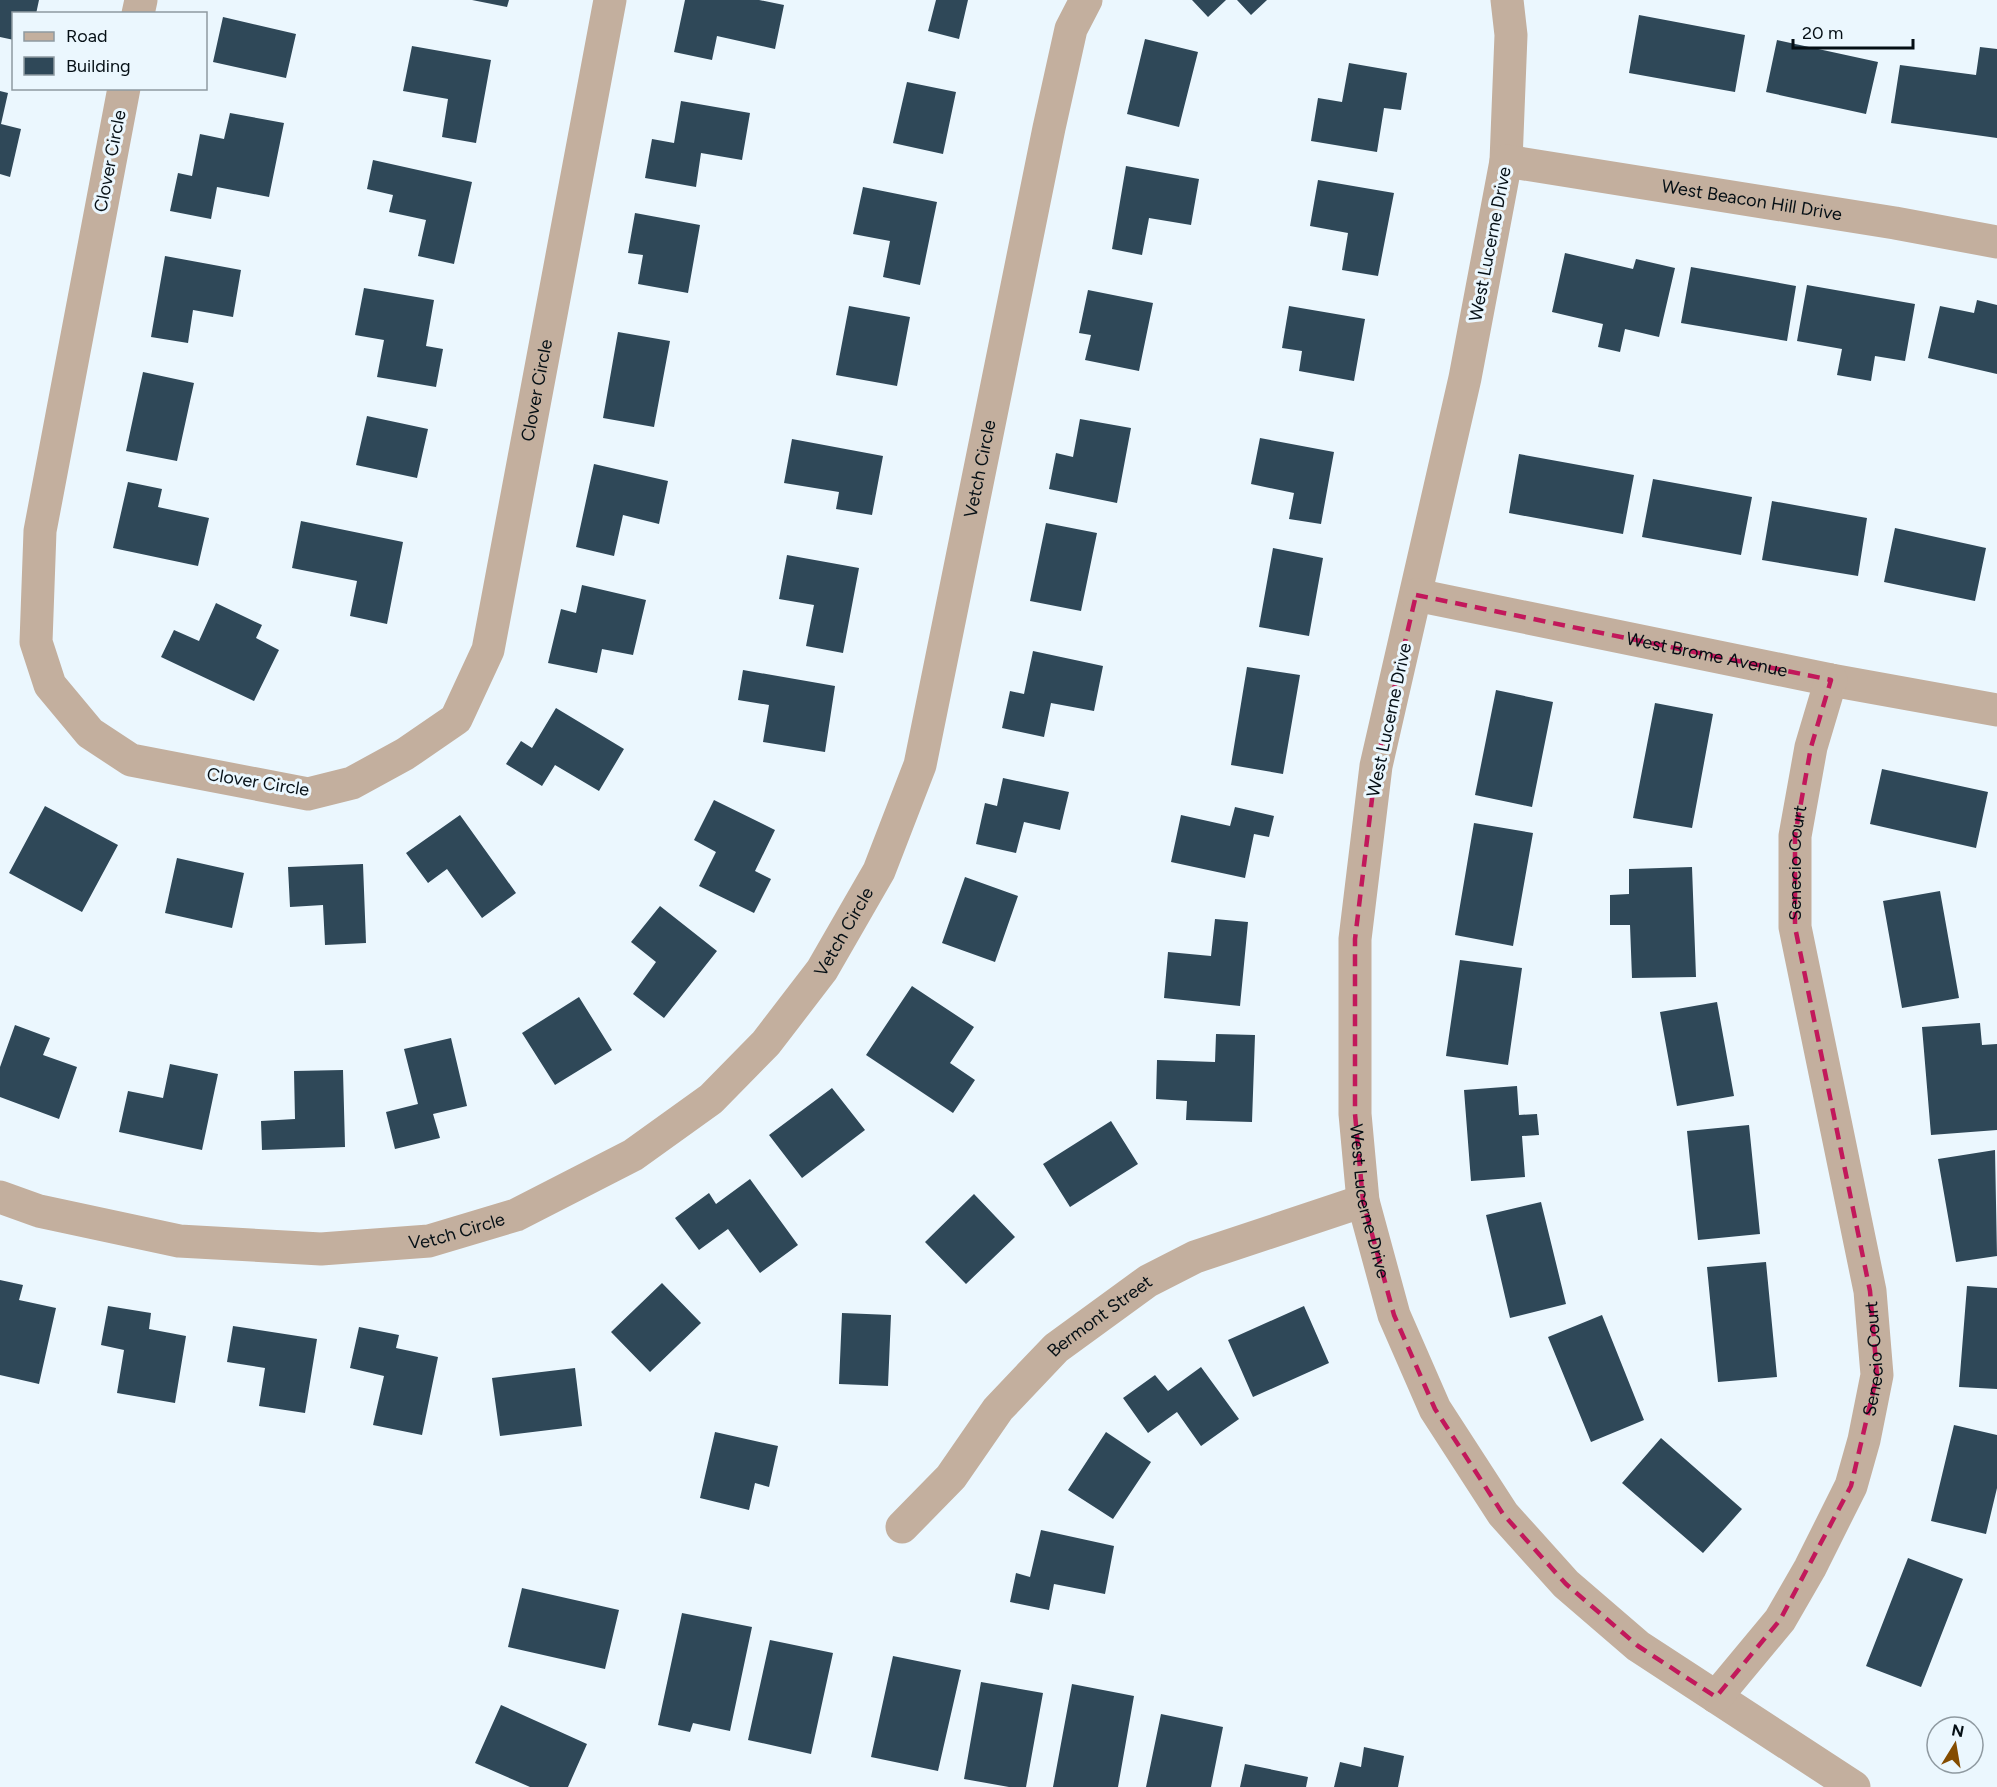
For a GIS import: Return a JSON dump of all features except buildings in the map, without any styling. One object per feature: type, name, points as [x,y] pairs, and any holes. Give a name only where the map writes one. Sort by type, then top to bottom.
[{"type":"street","name":"Clover Circle","points":[[124,90],[40,531],[36,642],[50,685],[57,696],[90,733],[131,760],[309,794],[352,783],[405,754],[456,719],[488,650],[610,0]]},
{"type":"street","name":"Vetch Circle","points":[[0,1197],[39,1211],[179,1241],[321,1249],[429,1241],[516,1215],[633,1155],[711,1099],[766,1043],[822,970],[879,871],[920,765],[1049,128],[1071,29],[1086,0]]},
{"type":"street","name":"West Lucerne Drive","points":[[1507,0],[1511,34],[1506,161],[1465,378],[1376,766],[1355,939],[1355,1114],[1363,1201],[1394,1315],[1435,1409],[1487,1493],[1566,1584],[1638,1646],[1716,1697]]},
{"type":"street","name":"West Beacon Hill Drive","points":[[1506,161],[1883,221],[1997,242]]},
{"type":"street","name":"West Brome Avenue","points":[[1416,595],[1831,680],[1997,710]]},
{"type":"street","name":"Senecio Court","points":[[1716,1697],[1780,1620],[1851,1486],[1864,1440],[1877,1375],[1870,1291],[1795,927],[1796,836],[1811,747],[1831,680]]},
{"type":"street","name":"Bermont Street","points":[[902,1527],[951,1477],[998,1409],[1056,1348],[1148,1281],[1195,1257],[1363,1201]]},
{"type":"street","points":[[1716,1697],[1854,1787]]},
{"type":"highlighted area","points":[[1416,595],[1831,680],[1811,747],[1795,836],[1795,927],[1870,1291],[1877,1375],[1851,1486],[1780,1620],[1716,1697],[1638,1646],[1566,1584],[1503,1514],[1435,1409],[1394,1315],[1363,1201],[1355,1114],[1355,939],[1376,766]]}]
